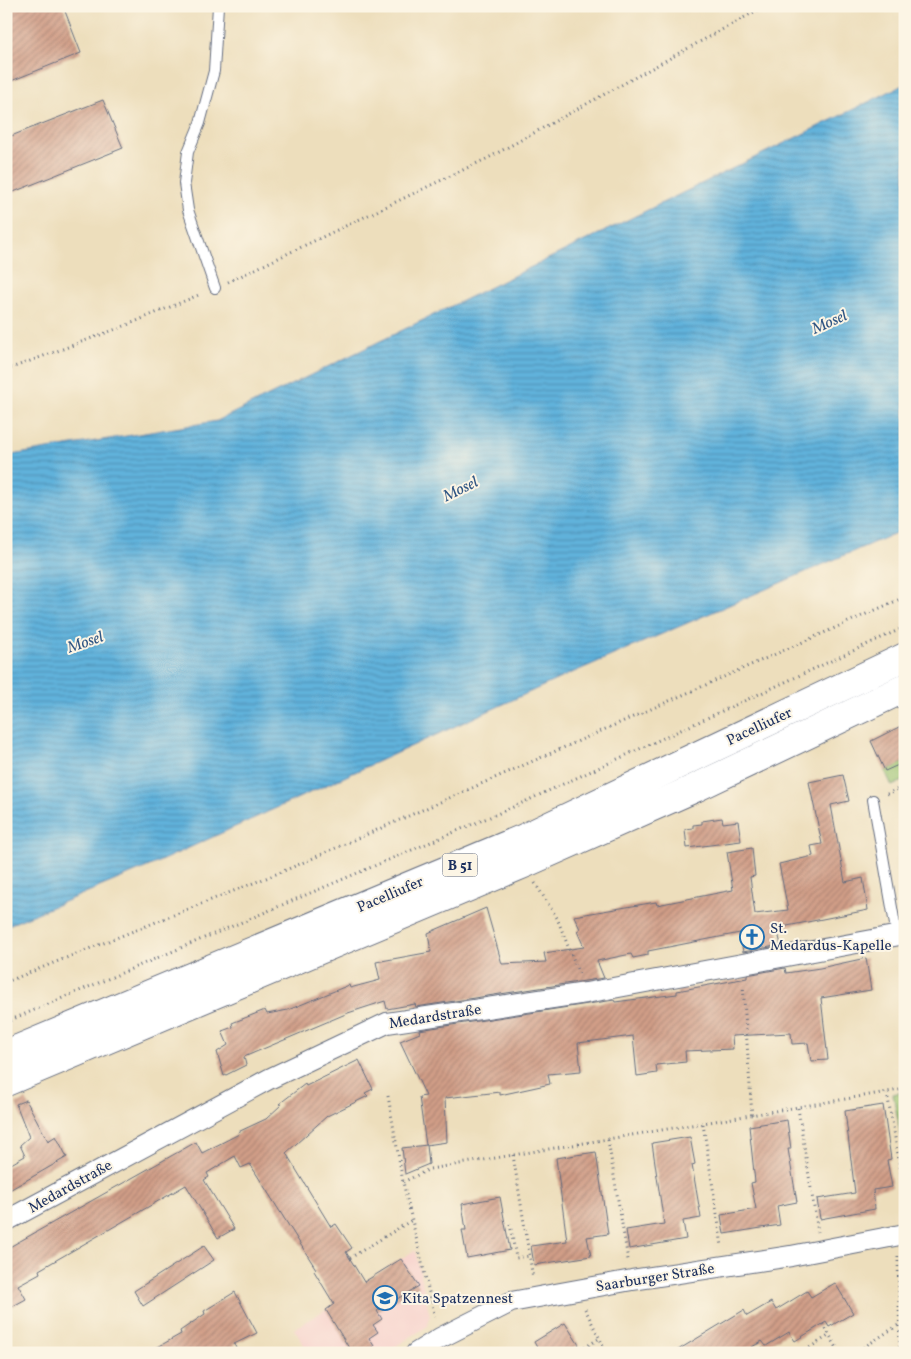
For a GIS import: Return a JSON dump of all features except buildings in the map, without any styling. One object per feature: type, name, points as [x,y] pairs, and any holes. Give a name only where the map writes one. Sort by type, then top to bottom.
[{"type":"main road","name":"Pacelliufer","points":[[6,1054],[524,838],[905,657]]},
{"type":"main road","name":"Pacelliufer","points":[[6,1082],[526,863],[695,788],[905,688]]},
{"type":"street","name":"Medardstraße","points":[[6,1221],[269,1079],[387,1022],[586,993],[901,935]]},
{"type":"street","name":"Saarburger Straße","points":[[416,1353],[440,1338],[511,1302],[900,1235]]},
{"type":"lane","points":[[215,288],[188,210],[184,183],[188,152],[200,123],[214,71],[218,6]]},
{"type":"lane","points":[[873,800],[901,935]]},
{"type":"path","points":[[6,370],[128,325],[215,288],[490,157],[765,6]]},
{"type":"path","points":[[6,982],[286,870],[905,597]]},
{"type":"path","points":[[6,1022],[511,808],[905,627]]},
{"type":"path","points":[[526,863],[532,880],[557,918],[586,993]]},
{"type":"path","points":[[740,965],[752,1116]]},
{"type":"path","points":[[403,1182],[430,1169],[905,1089]]},
{"type":"path","points":[[887,1093],[905,1194]]},
{"type":"path","points":[[388,1096],[403,1182],[440,1338]]},
{"type":"path","points":[[798,1108],[821,1250]]},
{"type":"path","points":[[703,1124],[725,1266]]},
{"type":"path","points":[[608,1140],[632,1280]]},
{"type":"path","points":[[513,1155],[536,1299]]},
{"type":"path","points":[[350,1258],[412,1220]]},
{"type":"path","points":[[510,1224],[516,1258],[530,1256]]},
{"type":"path","points":[[900,1235],[900,1353]]},
{"type":"path","points":[[576,1290],[608,1353]]},
{"type":"path","points":[[822,1324],[840,1353]]},
{"type":"path","points":[[855,1353],[900,1324]]},
{"type":"path","points":[[801,1353],[830,1335]]},
{"type":"path","points":[[576,1353],[600,1338]]},
{"type":"path","points":[[758,1343],[765,1353]]},
{"type":"path","points":[[585,1347],[588,1353]]},
{"type":"shaded area","name":"Kita Spatzennest","points":[[415,1250],[430,1316],[428,1326],[385,1353],[309,1353],[294,1329],[389,1270],[388,1267]]},
{"type":"green space","points":[[905,762],[905,780],[892,786],[885,771]]},
{"type":"green space","points":[[905,1091],[905,1159],[893,1094]]},
{"type":"water","name":"Mosel","points":[[905,84],[905,529],[567,675],[145,868],[6,926],[6,456],[217,421]]},
{"type":"place","name":"St. Medardus-Kapelle","points":[[752,937]]},
{"type":"place","name":"Kita Spatzennest","points":[[385,1298]]}]
